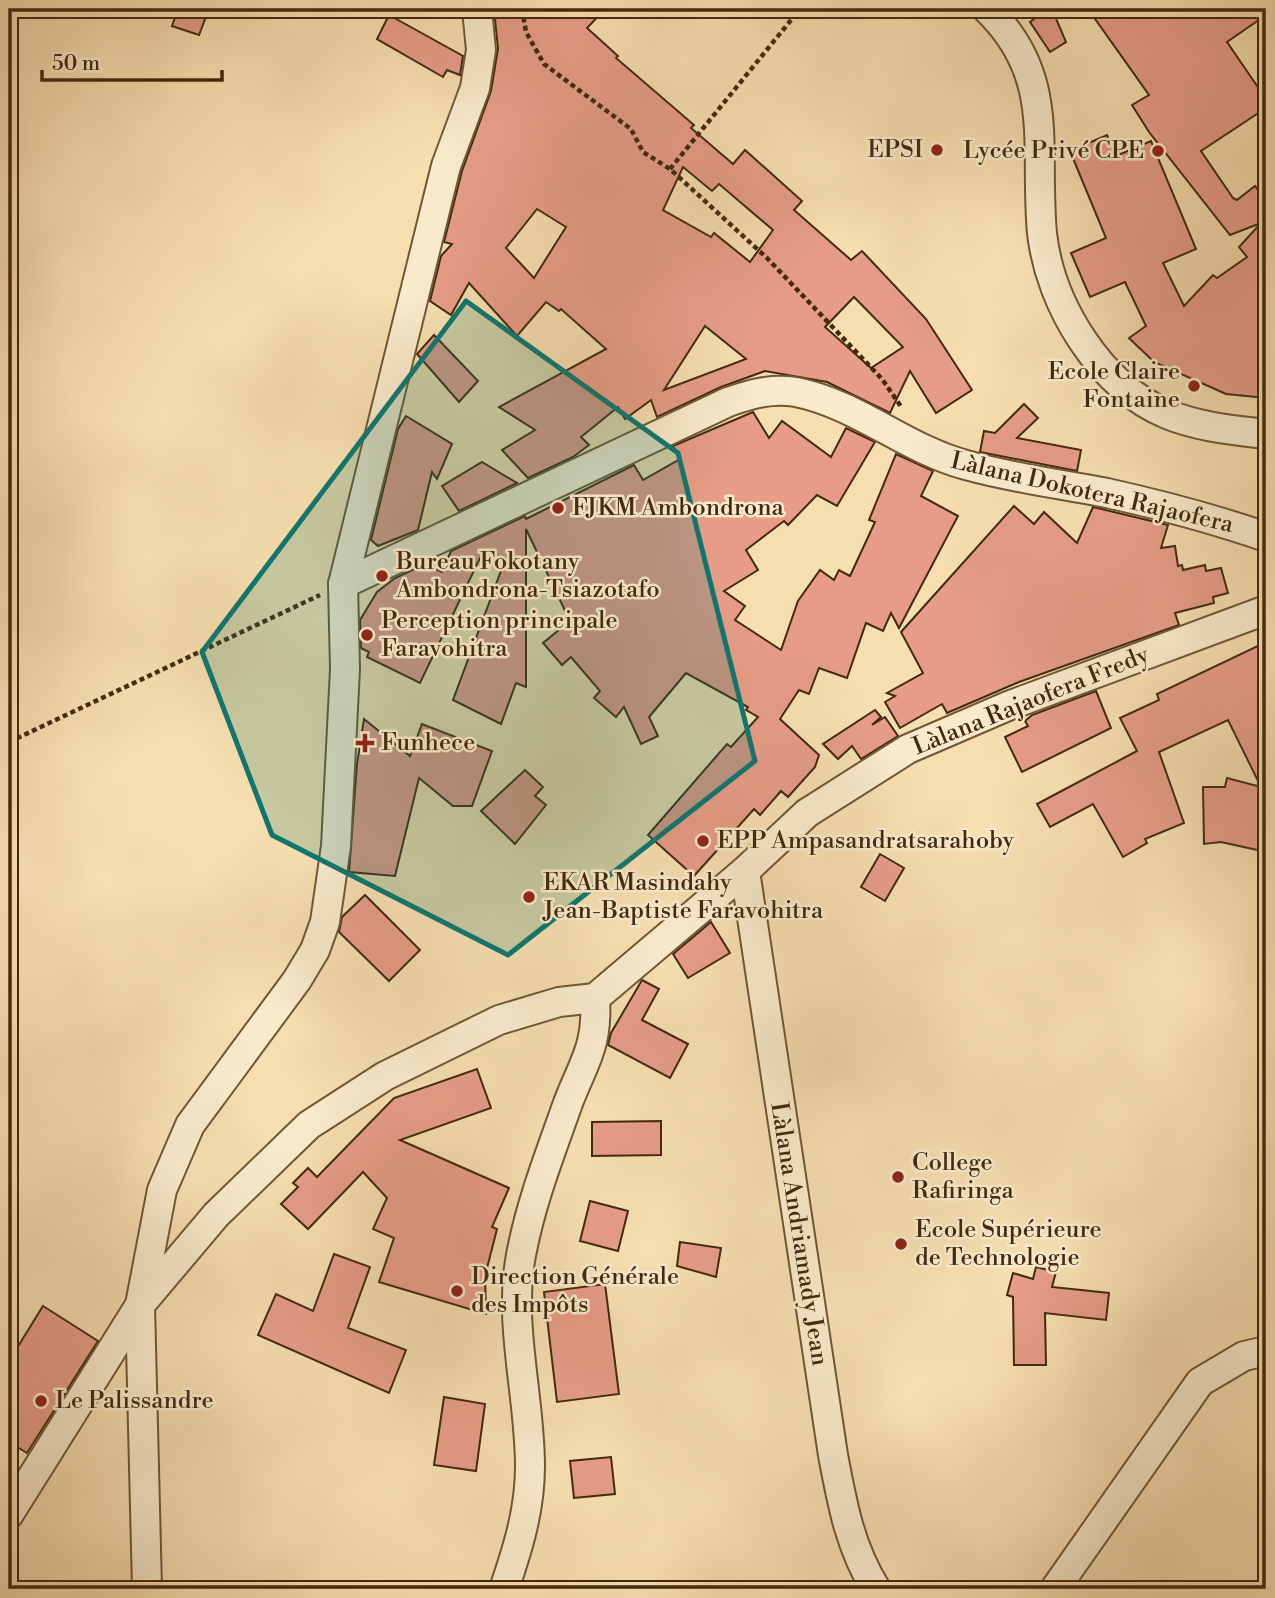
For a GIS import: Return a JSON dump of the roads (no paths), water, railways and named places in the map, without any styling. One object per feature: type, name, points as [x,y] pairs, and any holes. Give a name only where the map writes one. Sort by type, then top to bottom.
[{"type":"street","points":[[147,1589],[140,1305],[162,1190],[181,1141],[297,980],[315,950],[325,922],[336,846],[345,669],[343,584],[446,166],[475,88],[481,50],[477,9]]},
{"type":"street","points":[[987,9],[1015,41],[1035,87],[1041,117],[1043,235],[1059,295],[1075,328],[1095,356],[1140,401],[1168,415],[1204,426],[1266,434]]},
{"type":"street","name":"Làlana Dokotera Rajaofera","points":[[343,584],[728,402],[754,393],[775,390],[814,397],[839,406],[933,455],[968,466],[1109,494],[1218,520],[1266,537]]},
{"type":"street","name":"Làlana Rajaofera Fredy","points":[[595,998],[745,871],[807,813],[908,749],[1008,706],[1266,610]]},
{"type":"street","name":"Làlana Andriamady Jean","points":[[745,871],[832,1455],[843,1511],[859,1562],[876,1589]]},
{"type":"street","points":[[9,1514],[140,1305],[216,1215],[283,1147],[345,1100],[385,1076],[499,1020],[550,1004],[595,998],[596,1032],[589,1059],[577,1079],[532,1201],[518,1273],[530,1466],[525,1525],[504,1589]]},
{"type":"street","points":[[1055,1589],[1200,1382],[1244,1356],[1266,1351]]},
{"type":"place","name":"EPSI","points":[[937,150]]},
{"type":"place","name":"Lycée Privé CPE","points":[[1158,151]]},
{"type":"place","name":"Ecole Claire Fontaine","points":[[1194,386]]},
{"type":"place","name":"FJKM Ambondrona","points":[[558,508]]},
{"type":"place","name":"Bureau Fokotany Ambondrona-Tsiazotafo","points":[[382,576]]},
{"type":"place","name":"Perception principale Faravohitra","points":[[367,635]]},
{"type":"place","name":"Funhece","points":[[365,743]]},
{"type":"place","name":"EPP Ampasandratsarahoby","points":[[703,841]]},
{"type":"place","name":"EKAR Masindahy Jean-Baptiste Faravohitra","points":[[529,897]]},
{"type":"place","name":"College Rafiringa","points":[[898,1177]]},
{"type":"place","name":"Ecole Supérieure de Technologie","points":[[901,1244]]},
{"type":"place","name":"Direction Générale des Impôts","points":[[457,1291]]},
{"type":"place","name":"Le Palissandre","points":[[41,1401]]}]
